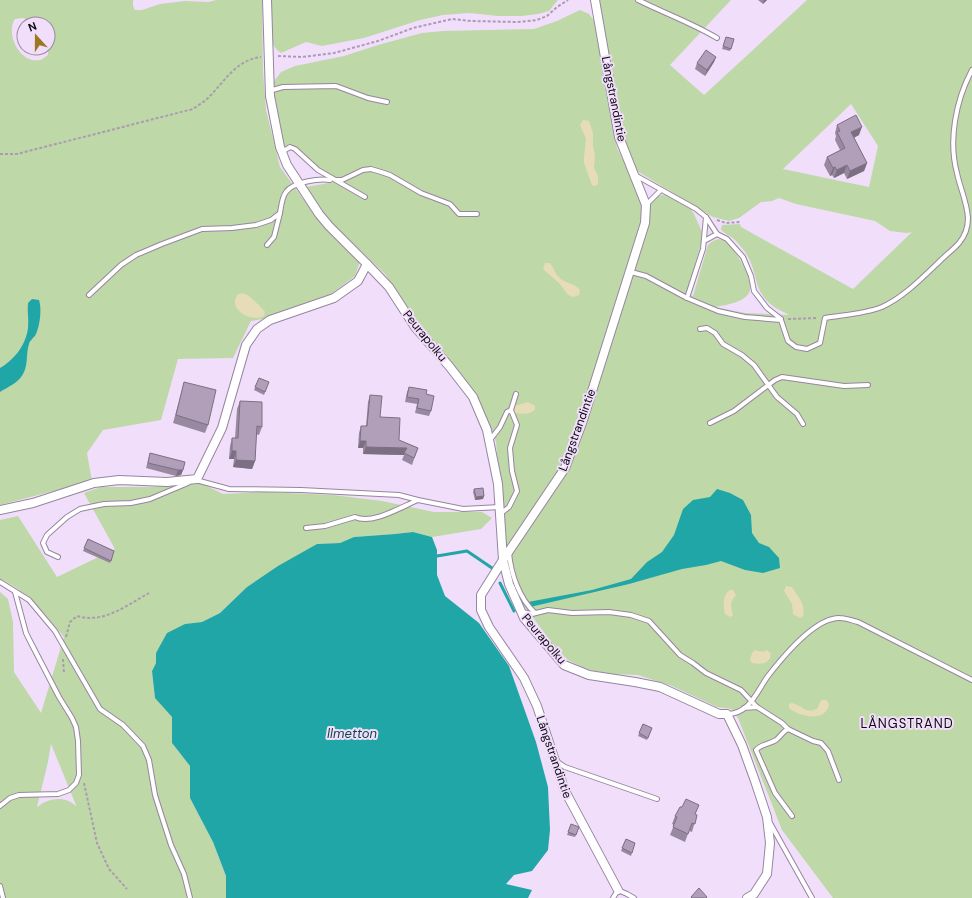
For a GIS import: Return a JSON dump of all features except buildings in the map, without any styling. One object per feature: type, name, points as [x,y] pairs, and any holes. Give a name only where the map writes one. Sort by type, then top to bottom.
[{"type":"street","name":"Peurapolku","points":[[267,0],[270,91],[275,128],[287,165],[319,214],[389,287],[414,327],[449,366],[473,397],[487,430],[498,484],[502,560],[509,584],[524,618],[564,665],[588,675],[660,687],[719,714],[727,714]]},
{"type":"street","name":"Långstrandintie","points":[[595,0],[619,137],[646,205],[645,223],[631,272],[615,317],[582,423],[565,468],[502,560],[482,595],[481,610],[489,627],[524,678],[536,706],[565,791],[618,890]]},
{"type":"street","points":[[0,510],[33,503],[94,483],[119,480],[167,482],[197,479],[222,428],[246,346],[257,329],[270,320],[334,298],[358,280],[367,264]]},
{"type":"street","points":[[727,714],[742,745],[767,817],[770,842],[767,874],[754,894],[747,898]]},
{"type":"lane","points":[[638,0],[668,15],[698,26],[717,38]]},
{"type":"lane","points":[[635,175],[696,209],[706,217],[717,234],[727,239],[743,258],[751,276],[754,291],[768,308],[781,320],[788,341],[796,347],[807,349],[820,343],[825,318],[864,312],[880,307],[896,299],[926,275],[960,243],[966,231],[968,218],[966,203],[956,173],[953,148],[954,128],[961,99],[972,70]]},
{"type":"lane","points":[[270,91],[283,87],[336,86],[368,98],[387,102]]},
{"type":"lane","points":[[282,152],[290,147],[295,149],[318,170],[365,197]]},
{"type":"lane","points":[[267,245],[274,237],[285,193],[290,187],[325,179],[342,180],[363,170],[372,169],[390,175],[421,193],[450,204],[459,214],[477,214]]},
{"type":"lane","points":[[646,205],[662,190]]},
{"type":"lane","points":[[90,295],[121,265],[136,255],[156,246],[202,229],[232,228],[264,223],[272,220],[280,213]]},
{"type":"lane","points":[[687,298],[703,249],[706,217]]},
{"type":"lane","points":[[704,241],[717,234]]},
{"type":"lane","points":[[631,272],[646,276],[687,298],[718,311],[745,317],[781,320]]},
{"type":"lane","points":[[700,329],[707,328],[715,333],[723,344],[742,355],[754,365],[777,397],[797,414],[803,424]]},
{"type":"lane","points":[[710,423],[734,411],[775,380],[782,377],[844,386],[868,385]]},
{"type":"lane","points":[[490,442],[500,427],[507,412],[511,410],[516,394]]},
{"type":"lane","points":[[58,557],[47,552],[43,543],[47,535],[67,517],[80,509],[104,504],[131,503],[150,498],[197,479],[230,488],[399,495],[463,509],[500,510],[508,507],[516,491],[510,448],[517,425],[511,410]]},
{"type":"lane","points":[[306,528],[325,526],[355,517],[368,520],[382,516],[418,500]]},
{"type":"lane","points":[[509,550],[516,583],[523,600],[535,613]]},
{"type":"lane","points":[[0,582],[29,600],[56,631],[100,709],[123,725],[143,746],[149,760],[155,795],[171,844],[184,874],[190,898]]},
{"type":"lane","points":[[0,806],[10,798],[19,795],[58,794],[69,790],[76,783],[79,775],[76,727],[72,718],[58,698],[30,644],[15,592]]},
{"type":"lane","points":[[522,612],[535,613],[548,610],[572,613],[609,612],[631,615],[649,620],[680,655],[706,673],[741,690],[757,707],[782,723],[788,729],[813,741],[821,743],[828,751],[839,780]]},
{"type":"lane","points":[[727,714],[736,714],[752,702],[767,678],[789,650],[809,632],[826,620],[840,618],[858,622],[972,680]]},
{"type":"lane","points":[[742,709],[747,707],[757,707]]},
{"type":"lane","points":[[788,729],[783,731],[776,739],[758,747],[756,750],[775,793],[792,816]]},
{"type":"lane","points":[[554,760],[565,767],[657,799]]},
{"type":"lane","points":[[767,817],[812,898]]},
{"type":"lane","points":[[0,886],[3,898]]},
{"type":"lane","points":[[613,898],[618,890],[634,898]]},
{"type":"path","points":[[0,154],[17,154],[193,109],[206,100],[229,74],[244,62],[253,58],[269,56],[302,57],[334,53],[378,41],[413,28],[452,19],[518,22],[537,20],[547,16],[568,0]]},
{"type":"path","points":[[706,217],[726,223],[740,222]]},
{"type":"path","points":[[781,320],[825,318]]},
{"type":"path","points":[[64,672],[64,646],[70,622],[77,616],[95,619],[111,614],[149,593]]},
{"type":"path","points":[[83,777],[97,843],[109,869],[127,889]]},
{"type":"shaded area","points":[[0,0],[133,0],[135,10],[142,10],[160,4],[185,1],[209,2],[216,0],[262,0],[263,71],[266,110],[280,167],[321,224],[360,261],[355,276],[327,297],[274,317],[251,321],[233,358],[178,359],[161,420],[103,430],[87,453],[92,481],[0,505]]},
{"type":"shaded area","points":[[269,0],[558,0],[549,11],[538,14],[522,16],[498,16],[469,13],[443,15],[420,20],[364,38],[322,46],[306,42],[281,53],[272,43]]},
{"type":"shaded area","points":[[597,0],[731,0],[670,65],[704,95],[807,0],[972,0],[972,898],[833,898],[782,830],[738,718],[731,709],[717,707],[672,686],[638,675],[612,674],[582,667],[568,660],[555,647],[519,599],[507,565],[496,442],[477,396],[427,335],[385,274],[330,221],[306,187],[334,182],[290,145],[282,149],[277,131],[272,84],[281,72],[295,66],[344,56],[422,33],[443,31],[534,29],[557,21],[580,10],[589,14],[595,22],[617,148],[638,190],[644,212],[636,260],[651,203],[655,197],[666,194],[690,208],[702,232],[701,244],[687,291],[685,293],[693,296],[708,245],[715,240],[720,239],[727,243],[742,264],[749,280],[750,287],[749,293],[743,299],[734,303],[715,307],[745,313],[789,315],[777,309],[766,300],[759,288],[751,262],[747,255],[735,240],[722,231],[722,225],[740,224],[741,227],[853,289],[912,232],[907,233],[890,231],[875,221],[796,204],[779,198],[772,201],[761,202],[739,218],[729,221],[713,217],[637,171],[630,159],[624,138]],"holes":[[[851,104],[878,146],[869,187],[783,169]]]},
{"type":"shaded area","points":[[201,483],[223,494],[265,492],[333,495],[382,501],[434,512],[482,512],[492,518],[481,529],[432,537],[413,532],[354,537],[340,543],[317,544],[247,587],[220,613],[202,622],[185,624],[160,647],[156,653],[156,663],[152,671],[155,697],[172,717],[172,743],[190,766],[190,798],[213,842],[226,876],[226,898],[0,898],[0,592],[8,599],[13,622],[14,672],[41,713],[64,637],[27,596],[0,579],[0,520],[18,516],[57,577],[115,549],[84,493],[101,487],[150,487]],"holes":[[[51,744],[76,805],[69,801],[58,799],[49,800],[37,807]]]},
{"type":"sand","points":[[583,120],[589,121],[593,133],[595,155],[594,168],[598,176],[598,184],[595,186],[592,185],[584,163],[586,139],[580,125]]},
{"type":"sand","points":[[545,263],[550,263],[557,276],[578,288],[580,290],[579,295],[573,297],[568,295],[559,283],[543,269]]},
{"type":"sand","points":[[238,294],[245,294],[252,299],[265,312],[264,316],[253,318],[242,313],[235,305],[235,300]]},
{"type":"sand","points":[[528,402],[535,406],[533,411],[526,414],[515,413],[515,406]]},
{"type":"sand","points":[[786,586],[792,587],[799,597],[804,612],[803,616],[800,618],[793,614],[792,604],[784,591]]},
{"type":"sand","points":[[730,590],[733,590],[736,595],[731,603],[733,615],[731,617],[725,614],[724,604],[724,598]]},
{"type":"sand","points":[[755,650],[763,652],[767,650],[771,654],[769,660],[761,664],[752,663],[750,660],[752,653]]},
{"type":"sand","points":[[822,700],[826,700],[829,704],[827,710],[818,716],[806,716],[789,708],[789,704],[792,703],[810,711],[818,708]]},
{"type":"water","points":[[32,299],[39,300],[40,317],[36,334],[29,344],[25,369],[22,376],[17,381],[0,392],[0,368],[10,361],[25,340],[28,328],[28,303]]},
{"type":"water","points":[[717,489],[730,493],[743,500],[751,515],[752,533],[759,543],[769,547],[779,558],[780,568],[763,573],[745,570],[721,561],[682,569],[629,584],[530,607],[528,602],[592,590],[631,579],[647,562],[662,552],[674,535],[683,509],[693,500],[710,497]]},
{"type":"water","name":"Ilmetton","points":[[413,532],[432,537],[437,550],[437,575],[445,596],[479,623],[509,666],[536,742],[548,787],[550,830],[548,850],[532,871],[514,875],[506,884],[532,890],[528,898],[226,898],[226,876],[213,842],[190,798],[190,766],[172,743],[172,717],[155,698],[152,671],[156,663],[156,653],[167,633],[185,624],[202,622],[220,613],[247,587],[278,566],[317,544],[340,543],[354,537]]},
{"type":"waterway","points":[[437,556],[467,551],[492,568]]},
{"type":"waterway","points":[[500,583],[514,611]]},
{"type":"district","name":"LÅNGSTRAND","points":[[907,723]]}]
